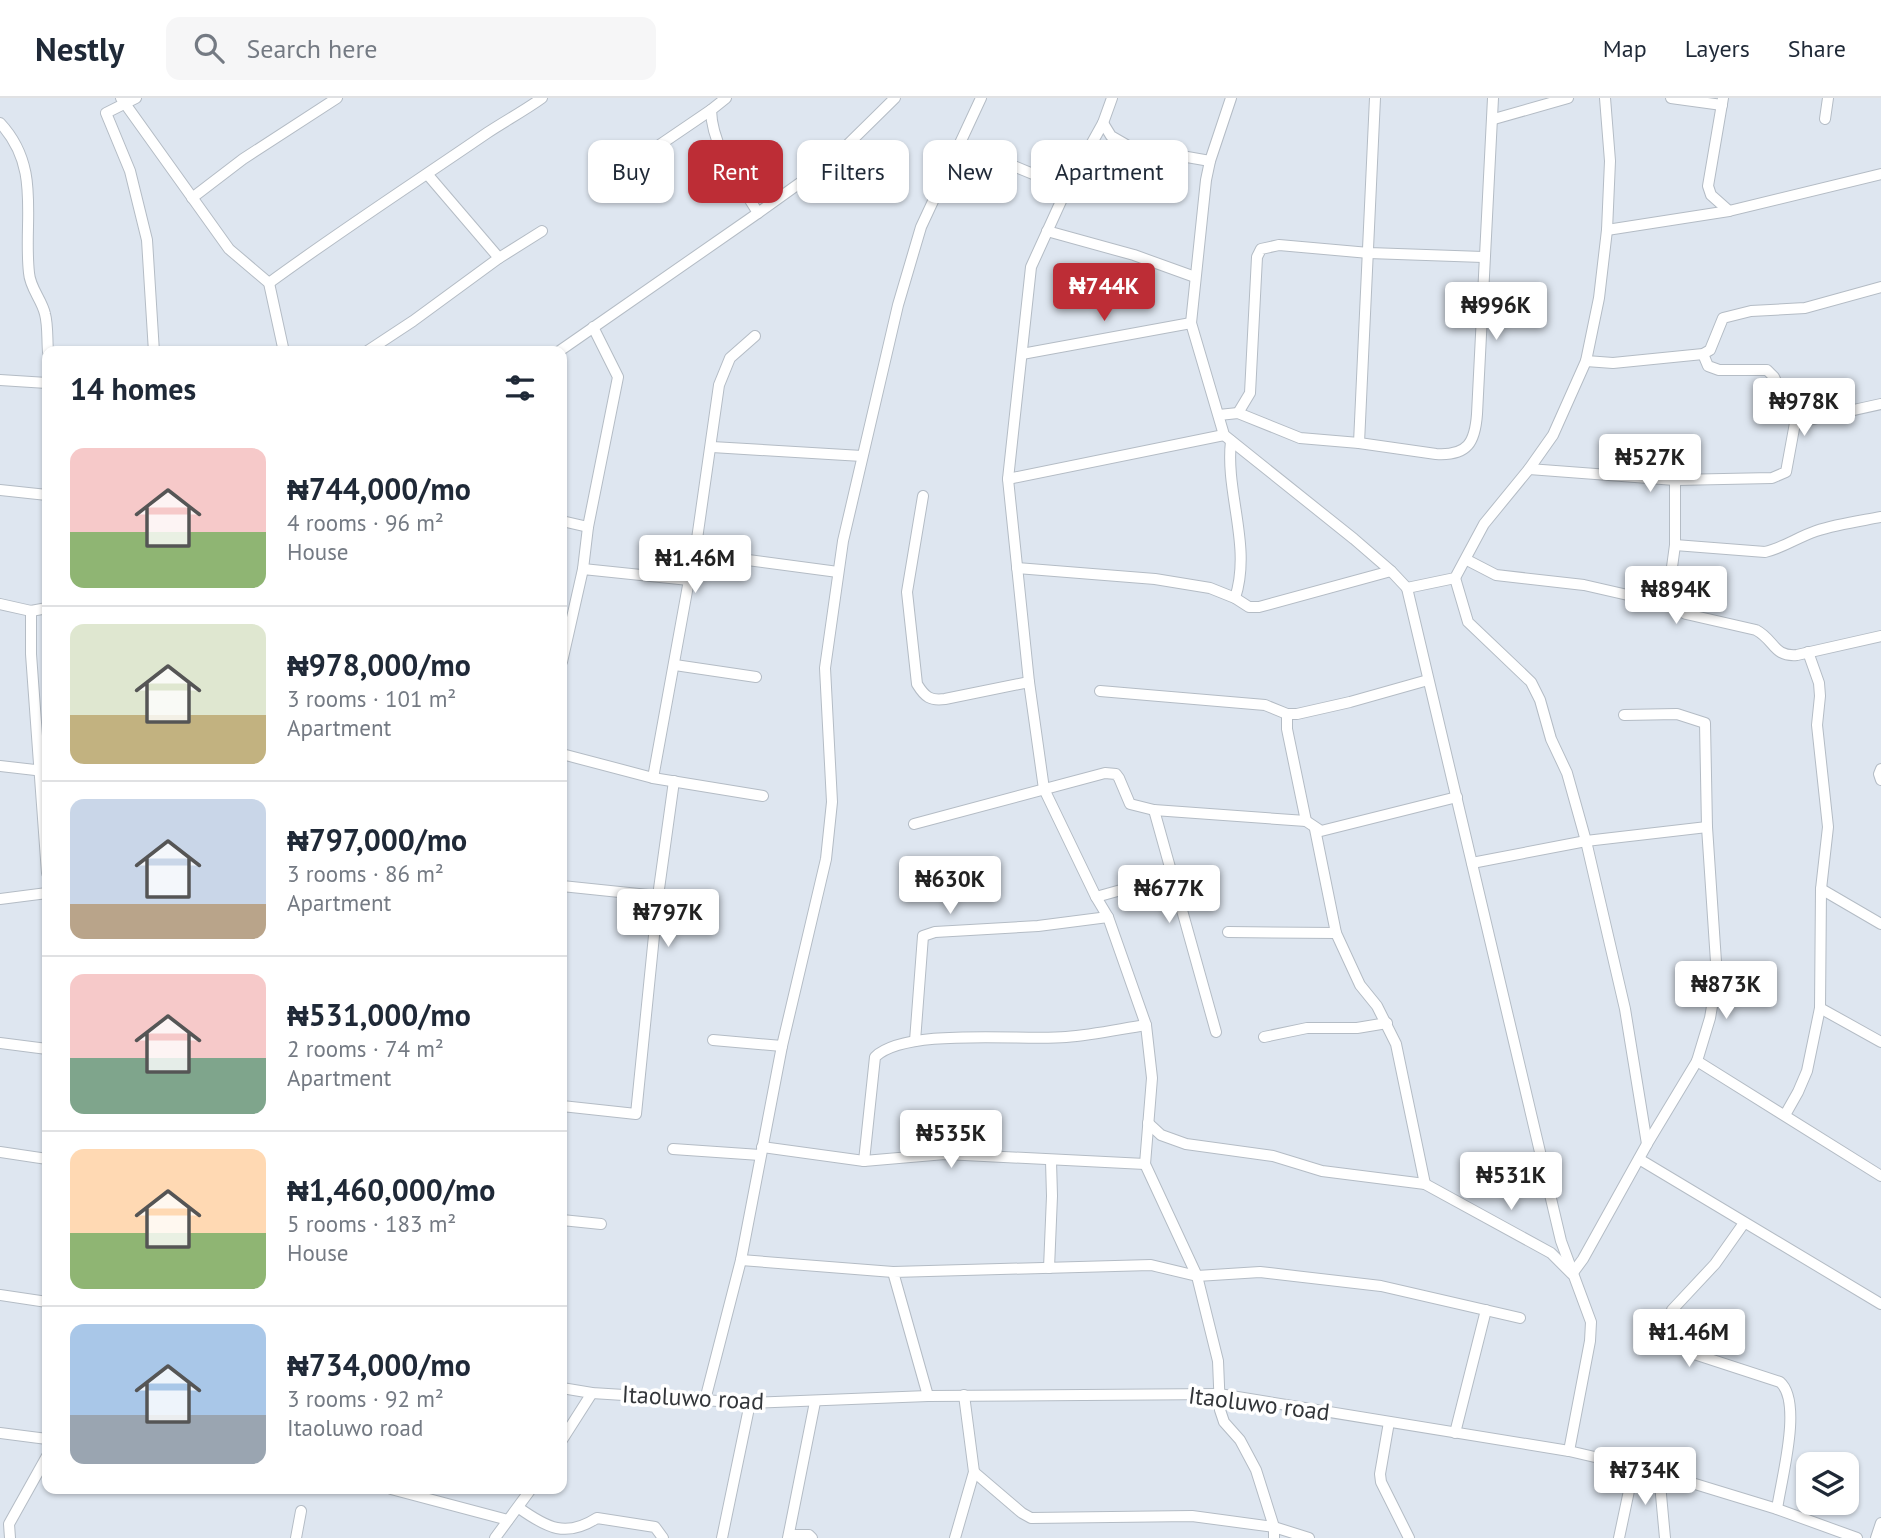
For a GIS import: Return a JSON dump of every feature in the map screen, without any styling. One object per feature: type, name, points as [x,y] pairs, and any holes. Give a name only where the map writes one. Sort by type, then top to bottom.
[{"type":"street","points":[[192,198],[243,159],[337,98]]},
{"type":"street","points":[[269,283],[362,216],[541,98]]},
{"type":"street","points":[[667,140],[726,98]]},
{"type":"street","points":[[566,346],[832,160],[895,98]]},
{"type":"street","points":[[962,140],[981,98]]},
{"type":"street","points":[[1093,140],[1112,98]]},
{"type":"street","points":[[1231,98],[1210,161],[1191,323],[1228,438],[1240,542],[1239,584],[1235,598]]},
{"type":"street","points":[[1359,443],[1375,98]]},
{"type":"street","points":[[1219,415],[1238,413],[1300,438],[1449,455],[1461,452],[1470,444],[1476,422],[1493,98]]},
{"type":"street","points":[[1494,119],[1532,106],[1568,98]]},
{"type":"street","points":[[1407,588],[1455,578],[1484,524],[1553,435],[1586,361],[1599,298],[1607,230],[1610,161],[1605,98]]},
{"type":"street","points":[[1671,98],[1723,102],[1708,186],[1711,195],[1729,211]]},
{"type":"street","points":[[1825,119],[1828,98]]},
{"type":"street","points":[[153,346],[147,240],[130,171],[106,113],[128,100],[229,249],[269,283],[283,346]]},
{"type":"street","points":[[711,110],[711,127],[728,164],[758,213]]},
{"type":"street","points":[[1103,122],[1111,136],[1130,147],[1210,161]]},
{"type":"street","points":[[0,123],[13,137],[27,172],[29,275],[45,314],[48,346]]},
{"type":"street","points":[[1607,230],[1729,211],[1881,174]]},
{"type":"street","points":[[428,175],[499,258]]},
{"type":"street","points":[[705,1400],[741,1260],[782,1046],[827,848],[832,802],[825,668],[838,572],[898,304],[920,227],[932,203]]},
{"type":"street","points":[[1060,203],[1031,267],[1008,479],[1029,682],[1044,789],[1096,898],[1108,917],[1146,1025],[1152,1078],[1145,1164],[1197,1276],[1218,1361],[1219,1394],[1224,1422],[1240,1440],[1256,1470],[1274,1532]]},
{"type":"street","points":[[375,346],[499,258],[542,231]]},
{"type":"street","points":[[1047,231],[1134,255],[1195,277]]},
{"type":"street","points":[[1238,413],[1250,393],[1257,257],[1261,248],[1279,245],[1369,253],[1483,257]]},
{"type":"street","points":[[1586,361],[1613,363],[1703,354],[1710,350],[1723,318],[1751,311],[1805,308],[1881,287]]},
{"type":"street","points":[[1023,354],[1191,323]]},
{"type":"street","points":[[567,627],[583,569],[588,527],[618,377],[593,327]]},
{"type":"street","points":[[653,778],[695,553],[719,385],[730,358],[755,336]]},
{"type":"street","points":[[1529,469],[1675,480],[1772,478],[1786,472],[1795,424],[1774,377],[1766,370],[1719,370],[1709,366],[1703,354]]},
{"type":"street","points":[[0,380],[42,383]]},
{"type":"street","points":[[1795,424],[1881,404]]},
{"type":"street","points":[[1008,479],[1228,438],[1391,571],[1407,588],[1562,1241],[1591,1322],[1590,1341],[1569,1451]]},
{"type":"street","points":[[712,447],[862,456]]},
{"type":"street","points":[[1667,604],[1675,545],[1675,480]]},
{"type":"street","points":[[0,490],[42,494]]},
{"type":"street","points":[[923,496],[907,592],[917,684],[924,696],[933,700],[1029,682]]},
{"type":"street","points":[[1675,545],[1765,552],[1819,530],[1881,517]]},
{"type":"street","points":[[567,522],[588,527]]},
{"type":"street","points":[[695,553],[838,572]]},
{"type":"street","points":[[1467,560],[1496,575],[1584,585],[1667,604],[1686,614],[1756,630],[1766,635],[1785,656],[1881,636]]},
{"type":"street","points":[[1017,568],[1155,579],[1210,587],[1249,607],[1259,607],[1391,571]]},
{"type":"street","points":[[583,569],[689,580]]},
{"type":"street","points":[[1455,578],[1468,622],[1531,682],[1536,690],[1551,739],[1567,773],[1586,841],[1625,1009],[1647,1144]]},
{"type":"street","points":[[0,604],[31,611],[42,609]]},
{"type":"street","points":[[31,611],[31,654],[42,753]]},
{"type":"street","points":[[1785,1115],[1807,1071],[1820,1008],[1821,889],[1828,827],[1817,725],[1819,683],[1808,653]]},
{"type":"street","points":[[675,665],[756,677]]},
{"type":"street","points":[[1100,691],[1265,705],[1287,714],[1297,714],[1428,680]]},
{"type":"street","points":[[1287,714],[1287,729],[1306,821],[1315,829],[1328,831],[1457,797]]},
{"type":"street","points":[[1572,1274],[1697,1061],[1710,1018],[1717,977],[1707,827],[1704,723],[1677,714],[1624,715]]},
{"type":"street","points":[[567,755],[653,778],[763,796]]},
{"type":"street","points":[[0,766],[42,771]]},
{"type":"street","points":[[1881,769],[1881,780]]},
{"type":"street","points":[[914,824],[1111,773],[1119,778],[1130,804],[1154,810],[1306,821]]},
{"type":"street","points":[[567,1107],[636,1114],[658,896],[674,781]]},
{"type":"street","points":[[1154,810],[1216,1032]]},
{"type":"street","points":[[1472,863],[1586,841],[1707,827]]},
{"type":"street","points":[[1315,829],[1336,933],[1360,985],[1377,1006],[1396,1044],[1425,1184]]},
{"type":"street","points":[[1096,898],[1171,876]]},
{"type":"street","points":[[567,887],[658,896]]},
{"type":"street","points":[[1821,889],[1881,924]]},
{"type":"street","points":[[0,899],[42,894]]},
{"type":"street","points":[[915,1041],[923,936],[935,932],[1038,926],[1108,917]]},
{"type":"street","points":[[1228,932],[1336,933]]},
{"type":"street","points":[[1820,1008],[1881,1042]]},
{"type":"street","points":[[1264,1037],[1307,1028],[1357,1028],[1387,1023]]},
{"type":"street","points":[[864,1161],[875,1057],[881,1051],[915,1041],[982,1037],[1066,1037],[1146,1025]]},
{"type":"street","points":[[713,1040],[782,1046]]},
{"type":"street","points":[[0,1043],[42,1048]]},
{"type":"street","points":[[1697,1061],[1881,1176]]},
{"type":"street","points":[[1148,1123],[1161,1135],[1186,1144],[1273,1156],[1322,1171],[1425,1184],[1552,1253],[1572,1274]]},
{"type":"street","points":[[673,1149],[761,1151],[864,1161],[945,1154],[1145,1164]]},
{"type":"street","points":[[0,1152],[42,1158]]},
{"type":"street","points":[[1639,1159],[1880,1301]]},
{"type":"street","points":[[1049,1268],[1051,1161]]},
{"type":"street","points":[[567,1221],[601,1224]]},
{"type":"street","points":[[1744,1223],[1715,1264],[1672,1310],[1670,1330],[1678,1347],[1688,1352],[1780,1382],[1786,1387],[1791,1407],[1790,1422],[1777,1509]]},
{"type":"street","points":[[741,1260],[893,1272],[1151,1265],[1197,1276],[1260,1272],[1381,1286],[1520,1318]]},
{"type":"street","points":[[893,1272],[928,1396]]},
{"type":"street","points":[[0,1295],[42,1301]]},
{"type":"street","points":[[1455,1433],[1486,1310]]},
{"type":"street","name":"Itaoluwo road","points":[[567,1389],[592,1393],[750,1403],[964,1395],[1219,1394],[1569,1451],[1659,1473],[1777,1509],[1857,1538]]},
{"type":"street","points":[[567,1432],[592,1393]]},
{"type":"street","points":[[955,1538],[974,1472],[964,1395]]},
{"type":"street","points":[[812,1538],[809,1535],[788,1537],[815,1402]]},
{"type":"street","points":[[722,1538],[750,1403]]},
{"type":"street","points":[[1389,1422],[1381,1482],[1409,1538]]},
{"type":"street","points":[[0,1433],[42,1437]]},
{"type":"street","points":[[0,1536],[42,1465]]},
{"type":"street","points":[[1619,1538],[1634,1467]]},
{"type":"street","points":[[974,1472],[1031,1518],[1192,1516],[1309,1538]]},
{"type":"street","points":[[1659,1473],[1665,1538]]},
{"type":"street","points":[[424,1494],[508,1520]]},
{"type":"street","points":[[495,1538],[528,1494]]},
{"type":"street","points":[[519,1508],[542,1525],[556,1529],[583,1528],[597,1518],[655,1527],[663,1538]]},
{"type":"street","points":[[296,1538],[301,1511]]},
{"type":"street","points":[[0,1514],[11,1520]]},
{"type":"street","points":[[10,1538],[11,1520]]},
{"type":"street","points":[[1876,1538],[1881,1523]]}]
